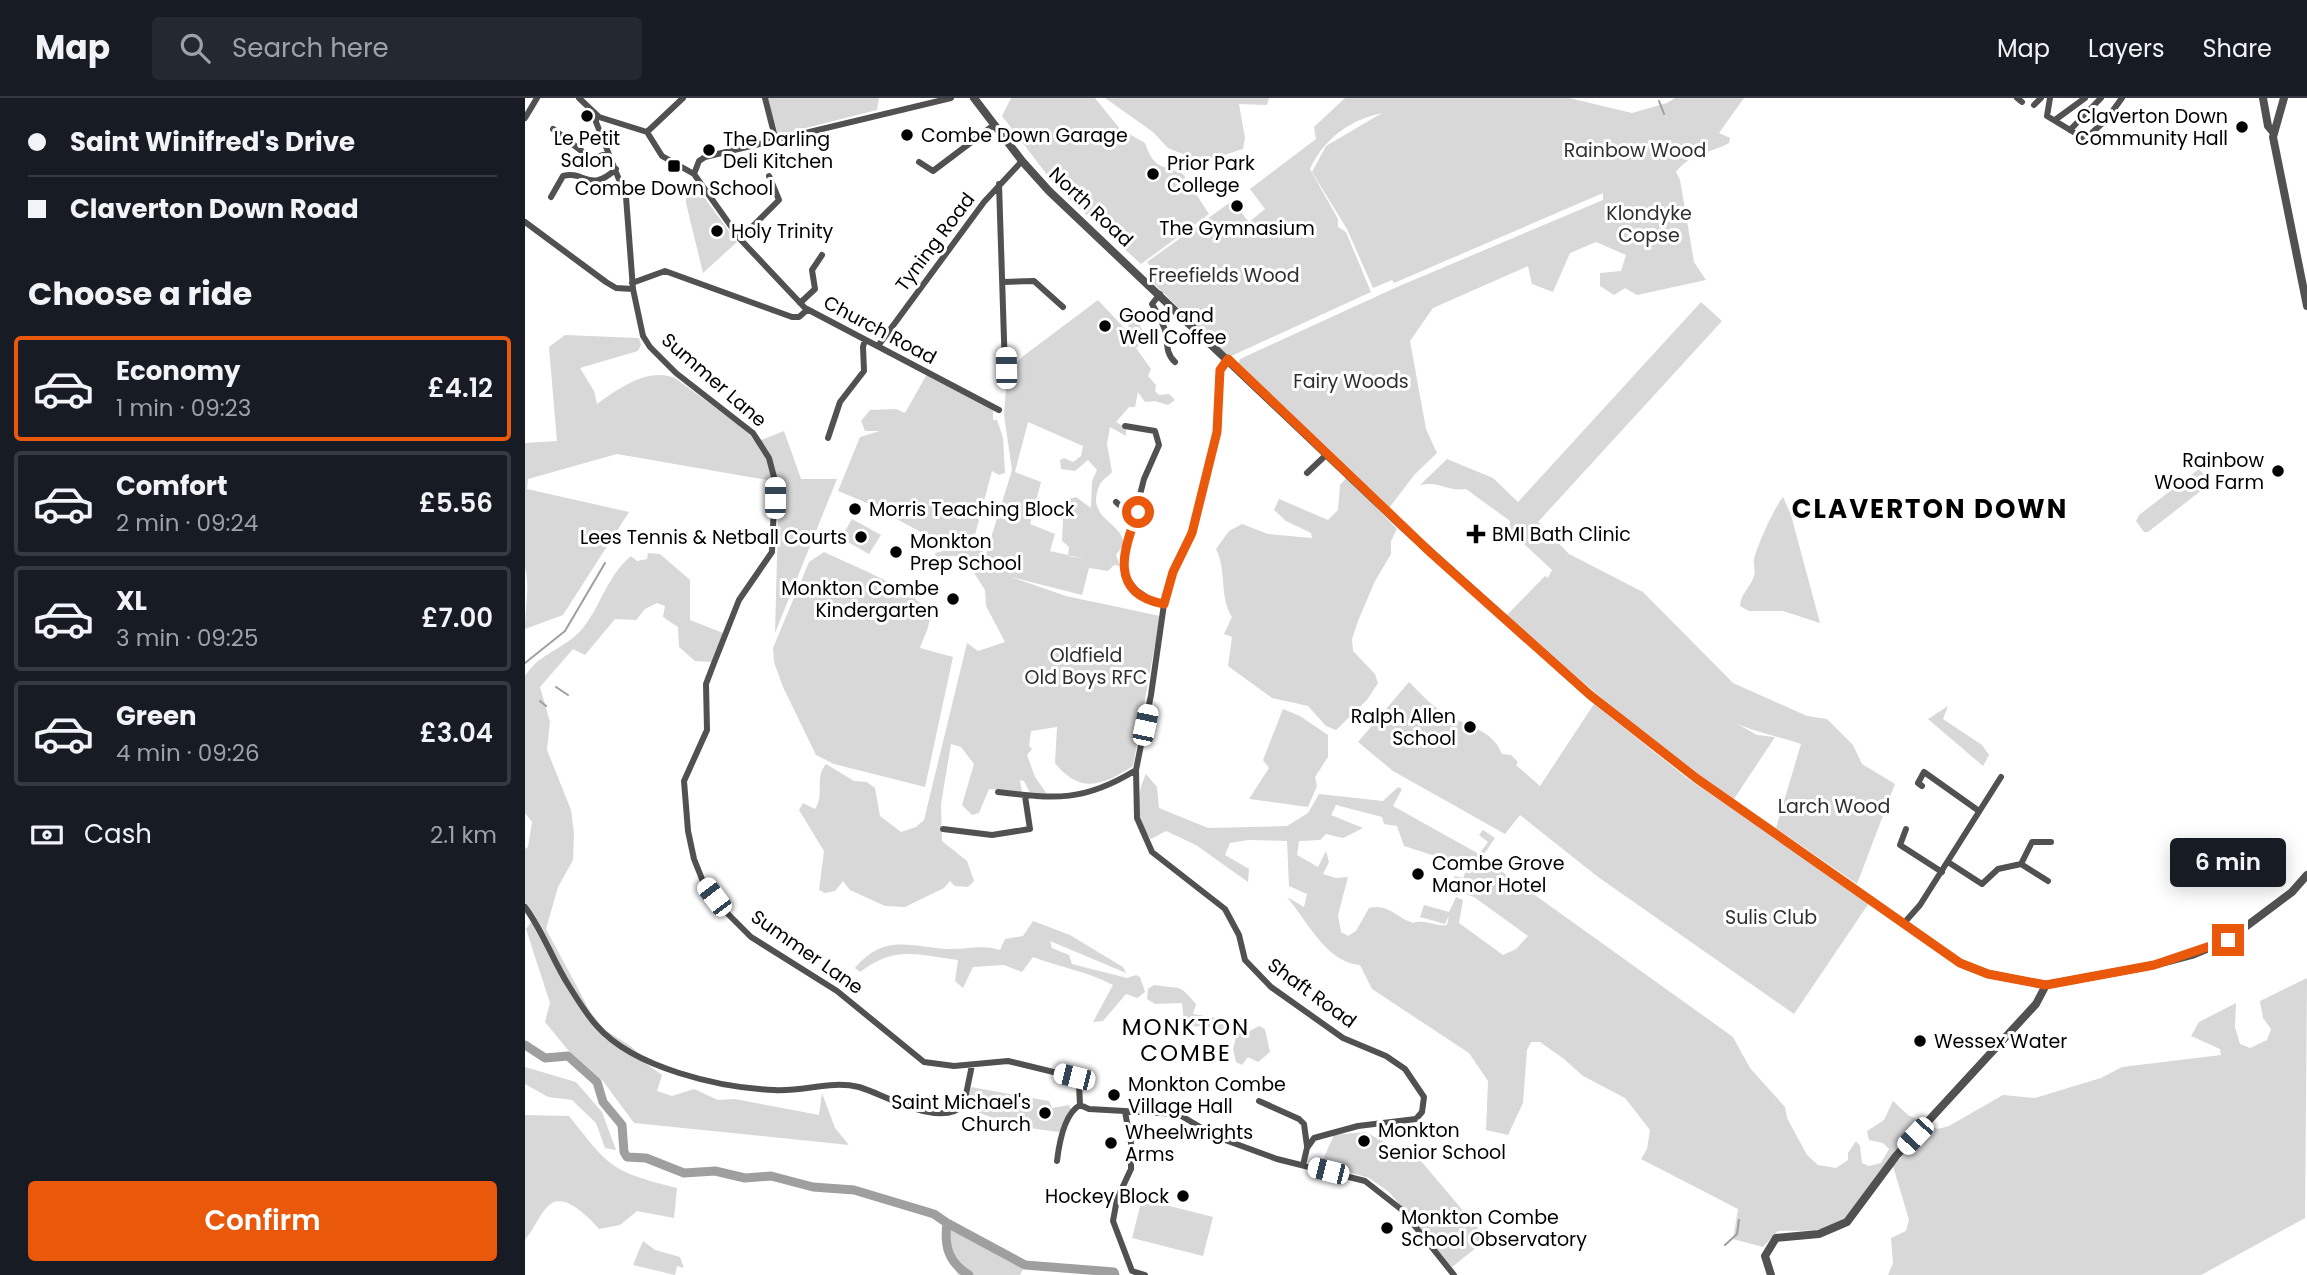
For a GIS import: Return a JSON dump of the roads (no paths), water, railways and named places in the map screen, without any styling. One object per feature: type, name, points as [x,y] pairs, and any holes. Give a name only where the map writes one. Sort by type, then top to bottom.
[{"type":"street","points":[[525,118],[537,98]]},
{"type":"street","points":[[579,98],[596,115],[647,132],[683,98]]},
{"type":"street","points":[[765,98],[776,141]]},
{"type":"street","points":[[694,174],[699,161],[705,157],[951,98]]},
{"type":"street","name":"North Road","points":[[974,98],[1022,161],[1426,548],[1590,695],[1696,778],[1904,923],[1937,949],[1976,970],[2046,985]]},
{"type":"street","points":[[2033,105],[2041,98]]},
{"type":"street","points":[[2047,116],[2050,98]]},
{"type":"street","points":[[2055,120],[2085,98]]},
{"type":"street","points":[[2070,130],[2101,98]]},
{"type":"street","points":[[2038,118],[2047,116],[2078,137],[2089,138],[2122,98]]},
{"type":"street","points":[[2263,98],[2268,126],[2273,132]]},
{"type":"street","points":[[2284,98],[2273,132],[2307,302]]},
{"type":"street","points":[[2265,108],[2276,122]]},
{"type":"street","name":"Summer Lane","points":[[596,115],[626,197],[633,286],[640,325],[650,347],[676,373],[753,433],[769,458],[775,481],[769,560],[739,600],[713,663],[706,684],[707,730],[684,781],[688,831],[694,859],[705,884],[723,909],[751,937],[837,991],[917,1057],[933,1065],[1008,1061],[1074,1077],[1079,1084],[1080,1105]]},
{"type":"street","points":[[919,162],[933,171],[994,125]]},
{"type":"street","points":[[553,129],[592,159],[608,153]]},
{"type":"street","name":"Church Road","points":[[647,132],[662,156],[694,174],[740,239],[807,310],[999,410]]},
{"type":"street","name":"Tyning Road","points":[[878,346],[999,184],[1022,161]]},
{"type":"street","points":[[564,166],[568,175]]},
{"type":"street","points":[[551,197],[560,179],[568,175],[599,181],[616,169]]},
{"type":"street","points":[[740,239],[779,200],[769,176]]},
{"type":"street","points":[[999,184],[1005,370]]},
{"type":"street","points":[[525,222],[616,288],[633,286],[665,271],[792,317],[799,317],[807,310]]},
{"type":"street","points":[[800,303],[815,289],[811,273],[822,255]]},
{"type":"street","points":[[1003,282],[1034,281],[1063,307]]},
{"type":"street","points":[[1160,294],[1152,304],[1155,316],[1164,328],[1169,356],[1175,362]]},
{"type":"street","points":[[828,438],[843,395],[865,371],[865,340]]},
{"type":"street","name":"Shaft Road","points":[[1228,359],[1220,370],[1217,432],[1192,533],[1173,572],[1164,604],[1151,695],[1136,770],[1137,818],[1148,846],[1226,909],[1249,965],[1271,987],[1343,1038],[1396,1062],[1421,1088],[1424,1105],[1416,1119],[1358,1126],[1317,1136],[1307,1148]]},
{"type":"street","points":[[1125,426],[1152,430],[1159,437],[1159,451],[1144,479],[1135,519],[1123,552],[1126,578],[1143,596],[1164,604]]},
{"type":"street","points":[[1307,473],[1327,454]]},
{"type":"street","points":[[1116,502],[1135,519]]},
{"type":"street","points":[[998,792],[1050,799],[1088,794],[1136,770]]},
{"type":"street","points":[[1922,786],[1918,783],[1924,772],[1979,811]]},
{"type":"street","points":[[1904,923],[1942,872],[2001,777]]},
{"type":"street","points":[[943,829],[992,835],[1031,829],[1025,796]]},
{"type":"street","points":[[1905,828],[1900,845],[1942,872]]},
{"type":"street","points":[[2021,864],[2032,842],[2051,842]]},
{"type":"street","points":[[1948,862],[1982,884],[1998,869],[2021,864],[2048,881]]},
{"type":"street","points":[[1771,1275],[1765,1256],[1776,1238],[1819,1234],[1847,1222],[1896,1156],[2036,1004],[2046,985],[2154,965],[2228,940],[2292,892],[2307,875]]},
{"type":"street","points":[[525,907],[567,983],[597,1026],[624,1047],[664,1067],[704,1081],[774,1090],[840,1082],[913,1108],[945,1112],[955,1111],[964,1104],[972,1065]]},
{"type":"street","points":[[1259,1101],[1299,1119],[1304,1124],[1307,1148],[1303,1165]]},
{"type":"street","points":[[1057,1161],[1066,1126],[1073,1110],[1080,1105],[1089,1110],[1178,1114],[1217,1137],[1303,1165],[1356,1178],[1375,1187],[1400,1208],[1454,1275]]},
{"type":"street","points":[[1125,1112],[1131,1143],[1131,1169],[1117,1199],[1113,1222],[1132,1271],[1145,1275]]},
{"type":"waterway","points":[[1659,101],[1664,114]]},
{"type":"waterway","points":[[525,663],[565,631],[605,563]]},
{"type":"waterway","points":[[556,687],[568,695]]},
{"type":"waterway","points":[[540,701],[546,706]]},
{"type":"waterway","points":[[525,1045],[545,1058],[568,1056],[597,1082],[603,1102],[622,1125],[624,1152],[627,1157],[646,1158],[684,1173],[715,1171],[745,1178],[771,1176],[813,1187],[854,1190],[934,1214],[947,1223],[949,1253],[956,1265],[969,1275]]},
{"type":"waterway","points":[[1725,1245],[1737,1234],[1739,1220]]},
{"type":"waterway","points":[[949,1224],[1025,1265],[1114,1272],[1115,1275]]},
{"type":"place","name":"Le Petit Salon","points":[[587,116]]},
{"type":"place","name":"Claverton Down Community Hall","points":[[2242,127]]},
{"type":"place","name":"Combe Down Garage","points":[[907,135]]},
{"type":"place","name":"The Darling Deli Kitchen","points":[[709,150]]},
{"type":"place","name":"Combe Down School","points":[[674,166]]},
{"type":"place","name":"Prior Park College","points":[[1153,174]]},
{"type":"place","name":"The Gymnasium","points":[[1237,206]]},
{"type":"place","name":"Holy Trinity","points":[[717,231]]},
{"type":"place","name":"Good and Well Coffee","points":[[1105,326]]},
{"type":"place","name":"Rainbow Wood Farm","points":[[2278,471]]},
{"type":"place","name":"Morris Teaching Block","points":[[855,509]]},
{"type":"place","name":"BMI Bath Clinic","points":[[1476,534]]},
{"type":"place","name":"Lees Tennis & Netball Courts","points":[[861,537]]},
{"type":"place","name":"Monkton Prep School","points":[[896,552]]},
{"type":"place","name":"Monkton Combe Kindergarten","points":[[953,599]]},
{"type":"place","name":"Ralph Allen School","points":[[1470,727]]},
{"type":"place","name":"Combe Grove Manor Hotel","points":[[1418,874]]},
{"type":"place","name":"Wessex Water","points":[[1920,1041]]},
{"type":"place","name":"Monkton Combe Village Hall","points":[[1114,1095]]},
{"type":"place","name":"Saint Michael's Church","points":[[1045,1113]]},
{"type":"place","name":"Monkton Senior School","points":[[1364,1141]]},
{"type":"place","name":"Wheelwrights Arms","points":[[1111,1143]]},
{"type":"place","name":"Hockey Block","points":[[1183,1196]]},
{"type":"place","name":"Monkton Combe School Observatory","points":[[1387,1228]]},
{"type":"district","name":"CLAVERTON DOWN","points":[[1930,509]]},
{"type":"district","name":"MONKTON COMBE","points":[[1186,1040]]},
{"type":"park label","name":"Rainbow Wood","points":[[1635,150]]},
{"type":"park label","name":"Klondyke Copse","points":[[1649,224]]},
{"type":"park label","name":"Freefields Wood","points":[[1224,275]]},
{"type":"park label","name":"Fairy Woods","points":[[1351,381]]},
{"type":"park label","name":"Oldfield Old Boys RFC","points":[[1086,666]]},
{"type":"park label","name":"Larch Wood","points":[[1834,806]]},
{"type":"park label","name":"Sulis Club","points":[[1771,917]]}]
